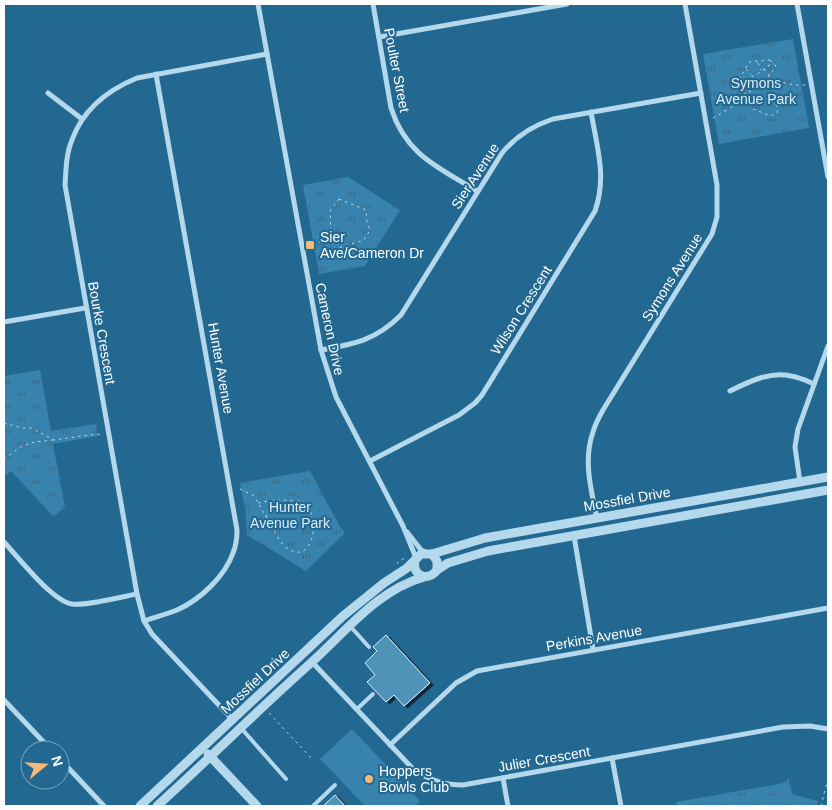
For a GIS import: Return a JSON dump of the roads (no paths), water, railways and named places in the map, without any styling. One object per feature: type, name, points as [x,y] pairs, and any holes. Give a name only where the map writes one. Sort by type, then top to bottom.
[{"type":"street","name":"Cameron Drive","points":[[258,4],[321,350],[336,397],[403,526],[415,560]]},
{"type":"street","name":"Poulter Street","points":[[373,4],[391,108],[403,134],[412,148],[427,160],[477,190]]},
{"type":"street","points":[[379,37],[568,4]]},
{"type":"street","name":"Symons Avenue","points":[[597,518],[588,468],[588,453],[592,432],[603,410],[712,234],[717,217],[717,185],[684,4]]},
{"type":"street","points":[[797,4],[828,177]]},
{"type":"street","name":"Bourke Crescent","points":[[233,720],[160,644],[144,620],[137,594],[85,308],[65,185],[67,157],[71,140],[82,119],[106,94],[124,83],[156,74],[267,54]]},
{"type":"street","name":"Hunter Avenue","points":[[144,620],[178,609],[196,598],[213,583],[222,573],[234,552],[237,530],[156,74]]},
{"type":"street","points":[[48,93],[82,119]]},
{"type":"street","name":"Sier Avenue","points":[[321,350],[368,340],[391,325],[401,315],[477,190],[502,153],[520,134],[536,124],[544,122],[700,93]]},
{"type":"street","name":"Wilson Crescent","points":[[370,461],[459,415],[482,395],[595,211],[602,184],[591,112]]},
{"type":"street","points":[[4,322],[85,308]]},
{"type":"street","points":[[803,494],[795,447],[798,429],[828,346]]},
{"type":"street","points":[[730,391],[755,379],[784,375],[814,384]]},
{"type":"street","name":"Mossfiel Drive","points":[[430,554],[485,538],[828,477]]},
{"type":"street","name":"Mossfiel Drive","points":[[437,570],[462,558],[488,551],[828,490]]},
{"type":"street","points":[[597,518],[598,531]]},
{"type":"street","points":[[572,523],[593,649]]},
{"type":"street","name":"Cameron Drive","points":[[403,526],[421,550],[430,554]]},
{"type":"street","points":[[4,542],[50,591],[63,602],[82,604],[137,594]]},
{"type":"street","points":[[421,554],[430,554],[437,561],[437,570],[431,576],[424,577],[416,573],[414,569],[415,560],[421,554]]},
{"type":"street","name":"Mossfiel Drive","points":[[140,806],[343,616],[415,560]]},
{"type":"street","name":"Mossfiel Drive","points":[[158,806],[382,597],[410,581],[424,577]]},
{"type":"street","name":"Perkins Avenue","points":[[390,745],[456,683],[470,674],[487,668],[828,608]]},
{"type":"street","points":[[304,654],[312,662]]},
{"type":"street","name":"Julier Crescent","points":[[312,662],[414,770],[431,780],[443,784],[463,784],[503,778],[783,727],[801,726],[828,729]]},
{"type":"street","points":[[4,700],[42,740]]},
{"type":"street","points":[[233,720],[241,728]]},
{"type":"street","points":[[203,748],[258,806]]},
{"type":"street","points":[[612,758],[621,806]]},
{"type":"street","points":[[70,770],[104,806]]},
{"type":"street","points":[[503,778],[508,806]]},
{"type":"lane","points":[[350,626],[369,647]]},
{"type":"lane","points":[[357,709],[373,694]]},
{"type":"lane","points":[[241,728],[286,779]]},
{"type":"lane","points":[[313,806],[335,785]]},
{"type":"place","name":"Sier Ave/Cameron Dr","points":[[310,245]]},
{"type":"place","name":"Hoppers Bowls Club","points":[[369,779]]},
{"type":"park label","name":"Symons Avenue Park","points":[[756,92]]},
{"type":"park label","name":"Hunter Avenue Park","points":[[290,516]]}]
